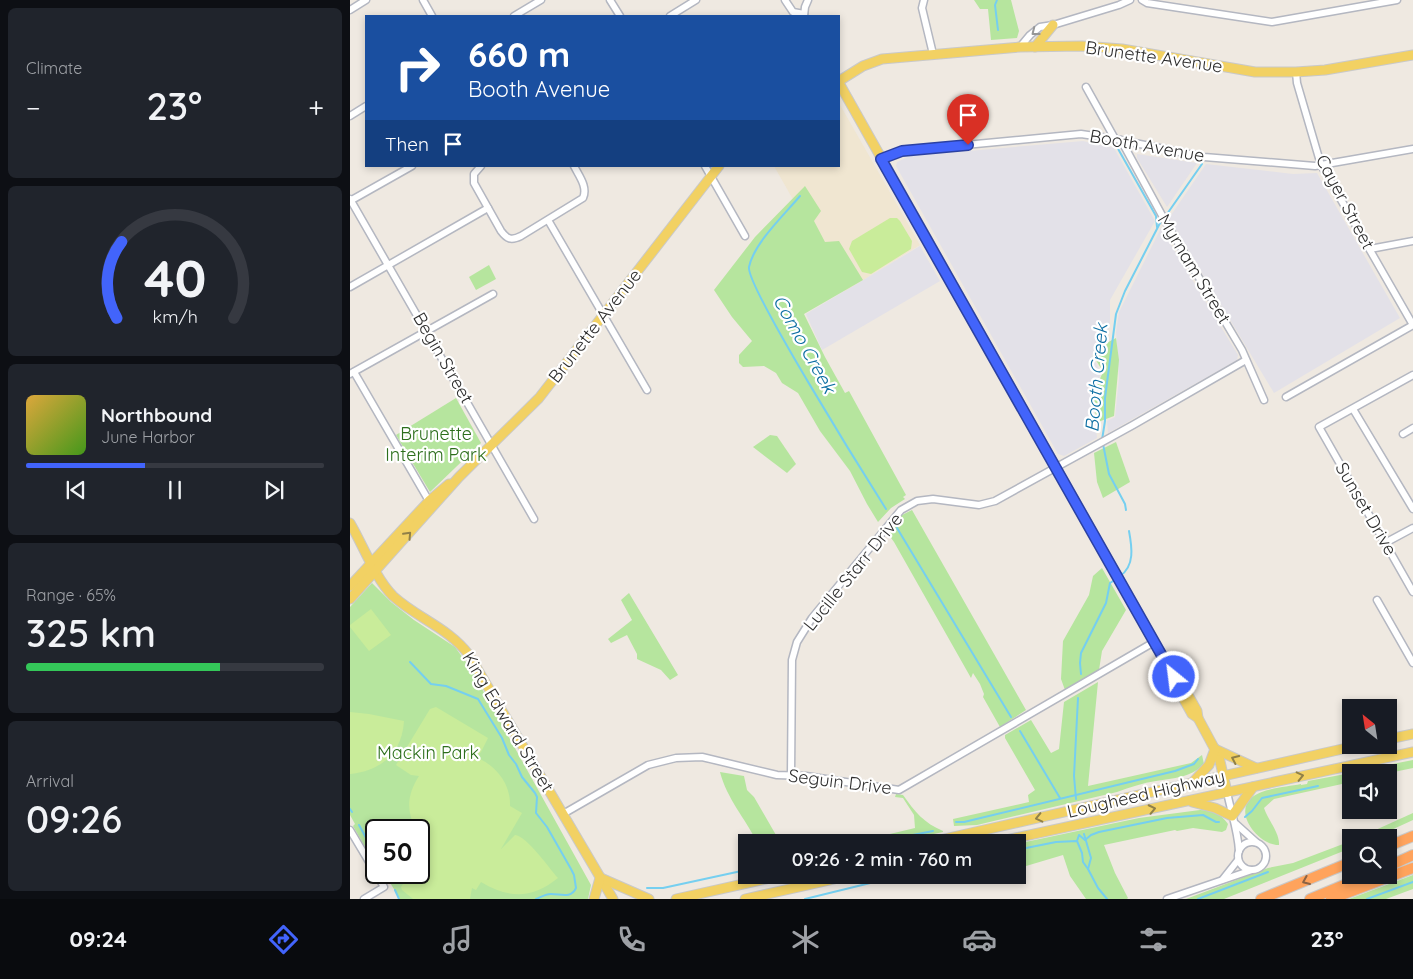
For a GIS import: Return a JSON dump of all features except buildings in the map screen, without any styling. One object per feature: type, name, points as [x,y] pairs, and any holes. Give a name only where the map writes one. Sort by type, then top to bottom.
[{"type":"highway","points":[[1397,843],[1413,836]]},
{"type":"highway","points":[[1397,862],[1413,855]]},
{"type":"highway","points":[[1261,899],[1342,866]]},
{"type":"highway","points":[[1331,899],[1413,868]]},
{"type":"highway","points":[[1310,899],[1346,884]]},
{"type":"main road","points":[[1054,25],[1051,34],[1052,38],[1061,46]]},
{"type":"main road","points":[[1035,47],[1054,25]]},
{"type":"main road","name":"Brunette Avenue","points":[[840,81],[876,60],[1020,47],[1082,46],[1122,50],[1255,72],[1325,70],[1413,55]]},
{"type":"main road","points":[[840,84],[1176,681],[1184,701],[1192,714],[1198,718],[1215,750],[1224,776],[1227,792]]},
{"type":"main road","name":"Brunette Avenue","points":[[350,586],[429,500],[459,477],[539,398],[718,167]]},
{"type":"main road","name":"Brunette Avenue","points":[[350,599],[445,495],[459,477]]},
{"type":"main road","name":"King Edward Street","points":[[350,523],[384,586],[400,601],[446,631],[465,649],[613,899]]},
{"type":"main road","points":[[1398,737],[1413,734]]},
{"type":"main road","name":"Lougheed Highway","points":[[966,834],[1342,749]]},
{"type":"main road","points":[[1215,750],[1256,768]]},
{"type":"main road","points":[[1193,782],[1209,765],[1215,750]]},
{"type":"main road","name":"Lougheed Highway","points":[[1026,836],[1413,752]]},
{"type":"main road","points":[[1189,802],[1215,808],[1234,820],[1253,787]]},
{"type":"main road","points":[[594,899],[600,878],[649,899]]},
{"type":"main road","points":[[676,899],[744,884]]},
{"type":"main road","points":[[745,899],[812,884]]},
{"type":"street","points":[[350,10],[366,0]]},
{"type":"street","points":[[423,0],[431,15]]},
{"type":"street","points":[[524,14],[541,0]]},
{"type":"street","points":[[610,0],[619,15]]},
{"type":"street","points":[[672,15],[696,0]]},
{"type":"street","points":[[786,0],[793,12],[804,15],[808,0]]},
{"type":"street","points":[[924,0],[922,8],[933,54]]},
{"type":"street","points":[[1020,47],[1040,27],[1054,25],[1130,0]]},
{"type":"street","points":[[1142,0],[1148,3],[1272,22],[1397,0]]},
{"type":"street","name":"Cayer Street","points":[[1296,72],[1297,83],[1321,165],[1413,325]]},
{"type":"street","name":"Myrnam Street","points":[[1086,87],[1221,313],[1246,360],[1264,400]]},
{"type":"street","points":[[350,116],[365,107]]},
{"type":"street","name":"Booth Avenue","points":[[881,159],[902,151],[1082,134],[1118,139],[1204,157],[1288,164],[1321,165],[1413,149]]},
{"type":"street","points":[[350,200],[410,167]]},
{"type":"street","points":[[480,167],[474,174],[473,180],[501,230],[509,239],[521,236],[579,202],[585,195],[584,184],[575,167]]},
{"type":"street","points":[[706,167],[745,236]]},
{"type":"street","name":"Begin Street","points":[[350,200],[534,519]]},
{"type":"street","points":[[350,287],[488,208]]},
{"type":"street","points":[[548,220],[646,390]]},
{"type":"street","points":[[1370,249],[1413,241]]},
{"type":"street","points":[[429,500],[352,373],[493,294]]},
{"type":"street","points":[[1286,397],[1413,325]]},
{"type":"street","name":"Lucille Starr Drive","points":[[791,775],[792,660],[797,642],[834,589],[901,510],[916,501],[933,499],[987,504],[1004,497],[1246,360]]},
{"type":"street","points":[[1413,375],[1353,408],[1413,509]]},
{"type":"street","name":"Sunset Drive","points":[[1353,408],[1319,427],[1386,543],[1410,580],[1413,592]]},
{"type":"street","points":[[1403,434],[1413,428]]},
{"type":"street","points":[[1386,543],[1413,528]]},
{"type":"street","points":[[1377,600],[1413,663]]},
{"type":"street","name":"Seguin Drive","points":[[563,814],[648,764],[676,758],[702,757],[758,771],[806,776],[898,790],[903,789],[1154,642]]},
{"type":"street","points":[[1222,880],[1238,860],[1239,851],[1227,792]]},
{"type":"street","points":[[1167,899],[1262,866],[1266,857],[1264,848],[1234,820]]},
{"type":"street","points":[[350,830],[384,888],[364,899]]},
{"type":"street","points":[[1239,851],[1244,844],[1256,842]]},
{"type":"street","points":[[1238,860],[1244,867],[1252,870]]},
{"type":"shaded area","points":[[840,105],[920,245],[845,291],[775,167],[840,167]]},
{"type":"shaded area","points":[[1083,141],[1114,148],[1155,221],[1110,300],[1110,324],[1106,336],[1096,345],[1092,356],[1101,373],[1091,404],[1095,417],[1097,438],[1064,456],[1058,454],[896,166],[897,162],[910,156]]},
{"type":"shaded area","points":[[1137,154],[1197,163],[1167,207],[1137,158]]},
{"type":"shaded area","points":[[1206,164],[1293,174],[1317,173],[1400,318],[1274,393],[1169,218]]},
{"type":"shaded area","points":[[1161,228],[1238,355],[1237,360],[1108,433],[1107,421],[1115,417],[1119,378],[1116,332],[1119,312]]},
{"type":"shaded area","points":[[920,246],[940,281],[822,350],[806,314]]},
{"type":"green space","points":[[974,0],[1011,0],[1019,31],[1017,38],[991,40],[988,9],[980,9]]},
{"type":"green space","points":[[805,186],[821,211],[814,221],[825,242],[839,241],[863,280],[804,314],[845,393],[849,391],[906,495],[903,497],[905,499],[891,508],[878,522],[850,471],[820,431],[798,393],[782,383],[776,373],[764,366],[743,367],[739,363],[739,355],[752,341],[732,317],[714,290],[755,237]]},
{"type":"green space","points":[[890,218],[897,218],[900,221],[912,241],[911,249],[871,274],[862,272],[849,249],[852,241]]},
{"type":"green space","points":[[489,265],[496,279],[476,290],[469,277]]},
{"type":"green space","points":[[1116,338],[1119,360],[1114,416],[1098,422],[1094,408],[1094,397],[1103,372],[1093,355],[1097,348]]},
{"type":"green space","name":"Brunette Interim Park","points":[[456,398],[481,443],[430,492],[396,435]]},
{"type":"green space","points":[[770,435],[777,436],[796,464],[787,473],[753,447]]},
{"type":"green space","points":[[1116,442],[1130,482],[1103,498],[1097,482],[1094,453]]},
{"type":"green space","points":[[912,510],[1026,710],[1000,727],[983,697],[984,694],[980,684],[973,673],[971,678],[886,531],[898,517]]},
{"type":"green space","points":[[1102,568],[1126,610],[1102,651],[1099,670],[1065,690],[1061,679],[1063,641],[1089,595],[1093,576]]},
{"type":"green space","name":"Mackin Park","points":[[372,583],[391,602],[414,620],[455,647],[471,669],[591,885],[588,899],[400,899],[391,884],[430,884],[430,819],[365,819],[365,847],[353,826],[355,824],[350,815],[350,607]]},
{"type":"green space","points":[[629,593],[678,675],[670,680],[661,670],[637,659],[637,654],[627,635],[611,643],[608,639],[632,620],[621,600]]},
{"type":"green space","points":[[371,609],[391,635],[369,651],[350,625]]},
{"type":"green space","points":[[1098,682],[1088,786],[1191,763],[1202,755],[1204,764],[1199,769],[1182,777],[1146,783],[1117,792],[977,825],[954,826],[953,819],[1029,802],[1028,795],[1035,790],[1005,735],[1031,720],[1051,753],[1059,749],[1064,702]]},
{"type":"green space","points":[[436,707],[488,738],[481,752],[476,757],[495,770],[505,782],[510,798],[510,806],[522,813],[501,849],[515,835],[520,837],[538,853],[558,878],[539,890],[520,894],[501,892],[481,882],[476,890],[472,888],[470,899],[413,899],[402,890],[403,884],[430,884],[430,819],[412,819],[409,809],[410,796],[419,776],[411,775],[396,765],[430,709]]},
{"type":"green space","points":[[350,712],[404,721],[399,742],[395,751],[388,758],[372,769],[351,774],[350,774]]},
{"type":"green space","points":[[1413,760],[1413,768],[1397,771],[1397,764],[1393,764]]},
{"type":"green space","points":[[720,772],[744,776],[747,790],[754,797],[775,834],[753,834],[723,782]]},
{"type":"green space","points":[[1342,775],[1342,784],[1274,799],[1264,808],[1278,836],[1279,845],[1272,844],[1257,835],[1247,821],[1245,813],[1246,805],[1251,798],[1275,788],[1307,784],[1308,781]]},
{"type":"green space","points":[[896,794],[903,795],[920,816],[943,832],[934,834],[890,834],[915,828],[914,815],[903,798],[895,797]]},
{"type":"green space","points":[[1200,810],[1219,815],[1228,824],[1226,830],[1222,832],[1193,828],[1104,845],[1127,899],[1086,899],[1070,876],[1063,855],[1026,866],[1026,842],[1139,818]]},
{"type":"green space","points":[[1413,813],[1413,820],[1393,829],[1378,829]]},
{"type":"green space","points":[[1342,844],[1342,852],[1224,899],[1186,899],[1268,868],[1293,863]]},
{"type":"green space","points":[[1413,875],[1413,889],[1386,899],[1349,899],[1389,884],[1397,884],[1397,881]]},
{"type":"waterway","points":[[997,0],[995,5],[998,30]]},
{"type":"waterway","points":[[1117,147],[1156,216],[1157,227]]},
{"type":"waterway","name":"Booth Creek","points":[[1167,214],[1202,164]]},
{"type":"waterway","name":"Como Creek","points":[[800,196],[778,220],[757,248],[749,267],[753,282],[786,344],[886,509]]},
{"type":"waterway","name":"Booth Creek","points":[[1102,440],[1105,421],[1105,398],[1116,314],[1125,291],[1160,223]]},
{"type":"waterway","name":"Booth Creek","points":[[1103,444],[1109,474],[1125,504],[1126,510]]},
{"type":"waterway","name":"Como Creek","points":[[897,528],[1011,717]]},
{"type":"waterway","name":"Booth Creek","points":[[1120,576],[1125,572],[1130,562],[1129,531]]},
{"type":"waterway","name":"Booth Creek","points":[[1081,674],[1081,653],[1106,603],[1110,583],[1116,579]]},
{"type":"waterway","points":[[410,662],[431,684],[446,686],[478,699],[502,738],[509,755],[522,777],[535,793],[537,797],[536,813],[547,827],[571,869],[576,888],[569,895],[549,894],[536,899]]},
{"type":"waterway","name":"Booth Creek","points":[[1076,799],[1074,776],[1078,698]]},
{"type":"waterway","name":"Como Creek","points":[[1020,731],[1060,798]]},
{"type":"waterway","name":"Booth Creek","points":[[956,822],[964,822],[1175,771],[1194,764],[1198,759]]},
{"type":"waterway","points":[[1245,817],[1262,798],[1318,786]]},
{"type":"waterway","points":[[1085,840],[1099,832],[1167,818],[1203,815],[1219,822]]},
{"type":"waterway","points":[[359,825],[365,836]]},
{"type":"waterway","points":[[918,834],[933,831]]},
{"type":"waterway","name":"Como Creek","points":[[1084,834],[1091,858],[1088,869],[1098,888],[1107,899]]},
{"type":"waterway","points":[[1077,841],[1079,835],[1085,840]]},
{"type":"waterway","points":[[1026,848],[1056,842],[1077,841],[1082,853],[1083,862],[1088,869]]},
{"type":"waterway","points":[[647,888],[663,888],[738,872]]},
{"type":"waterway","points":[[1198,899],[1268,872]]},
{"type":"waterway","points":[[1367,899],[1413,882]]},
{"type":"waterway","points":[[805,899],[866,884]]},
{"type":"waterway","points":[[395,890],[399,899]]},
{"type":"route","points":[[968,145],[902,151],[881,159],[1174,677]]}]
